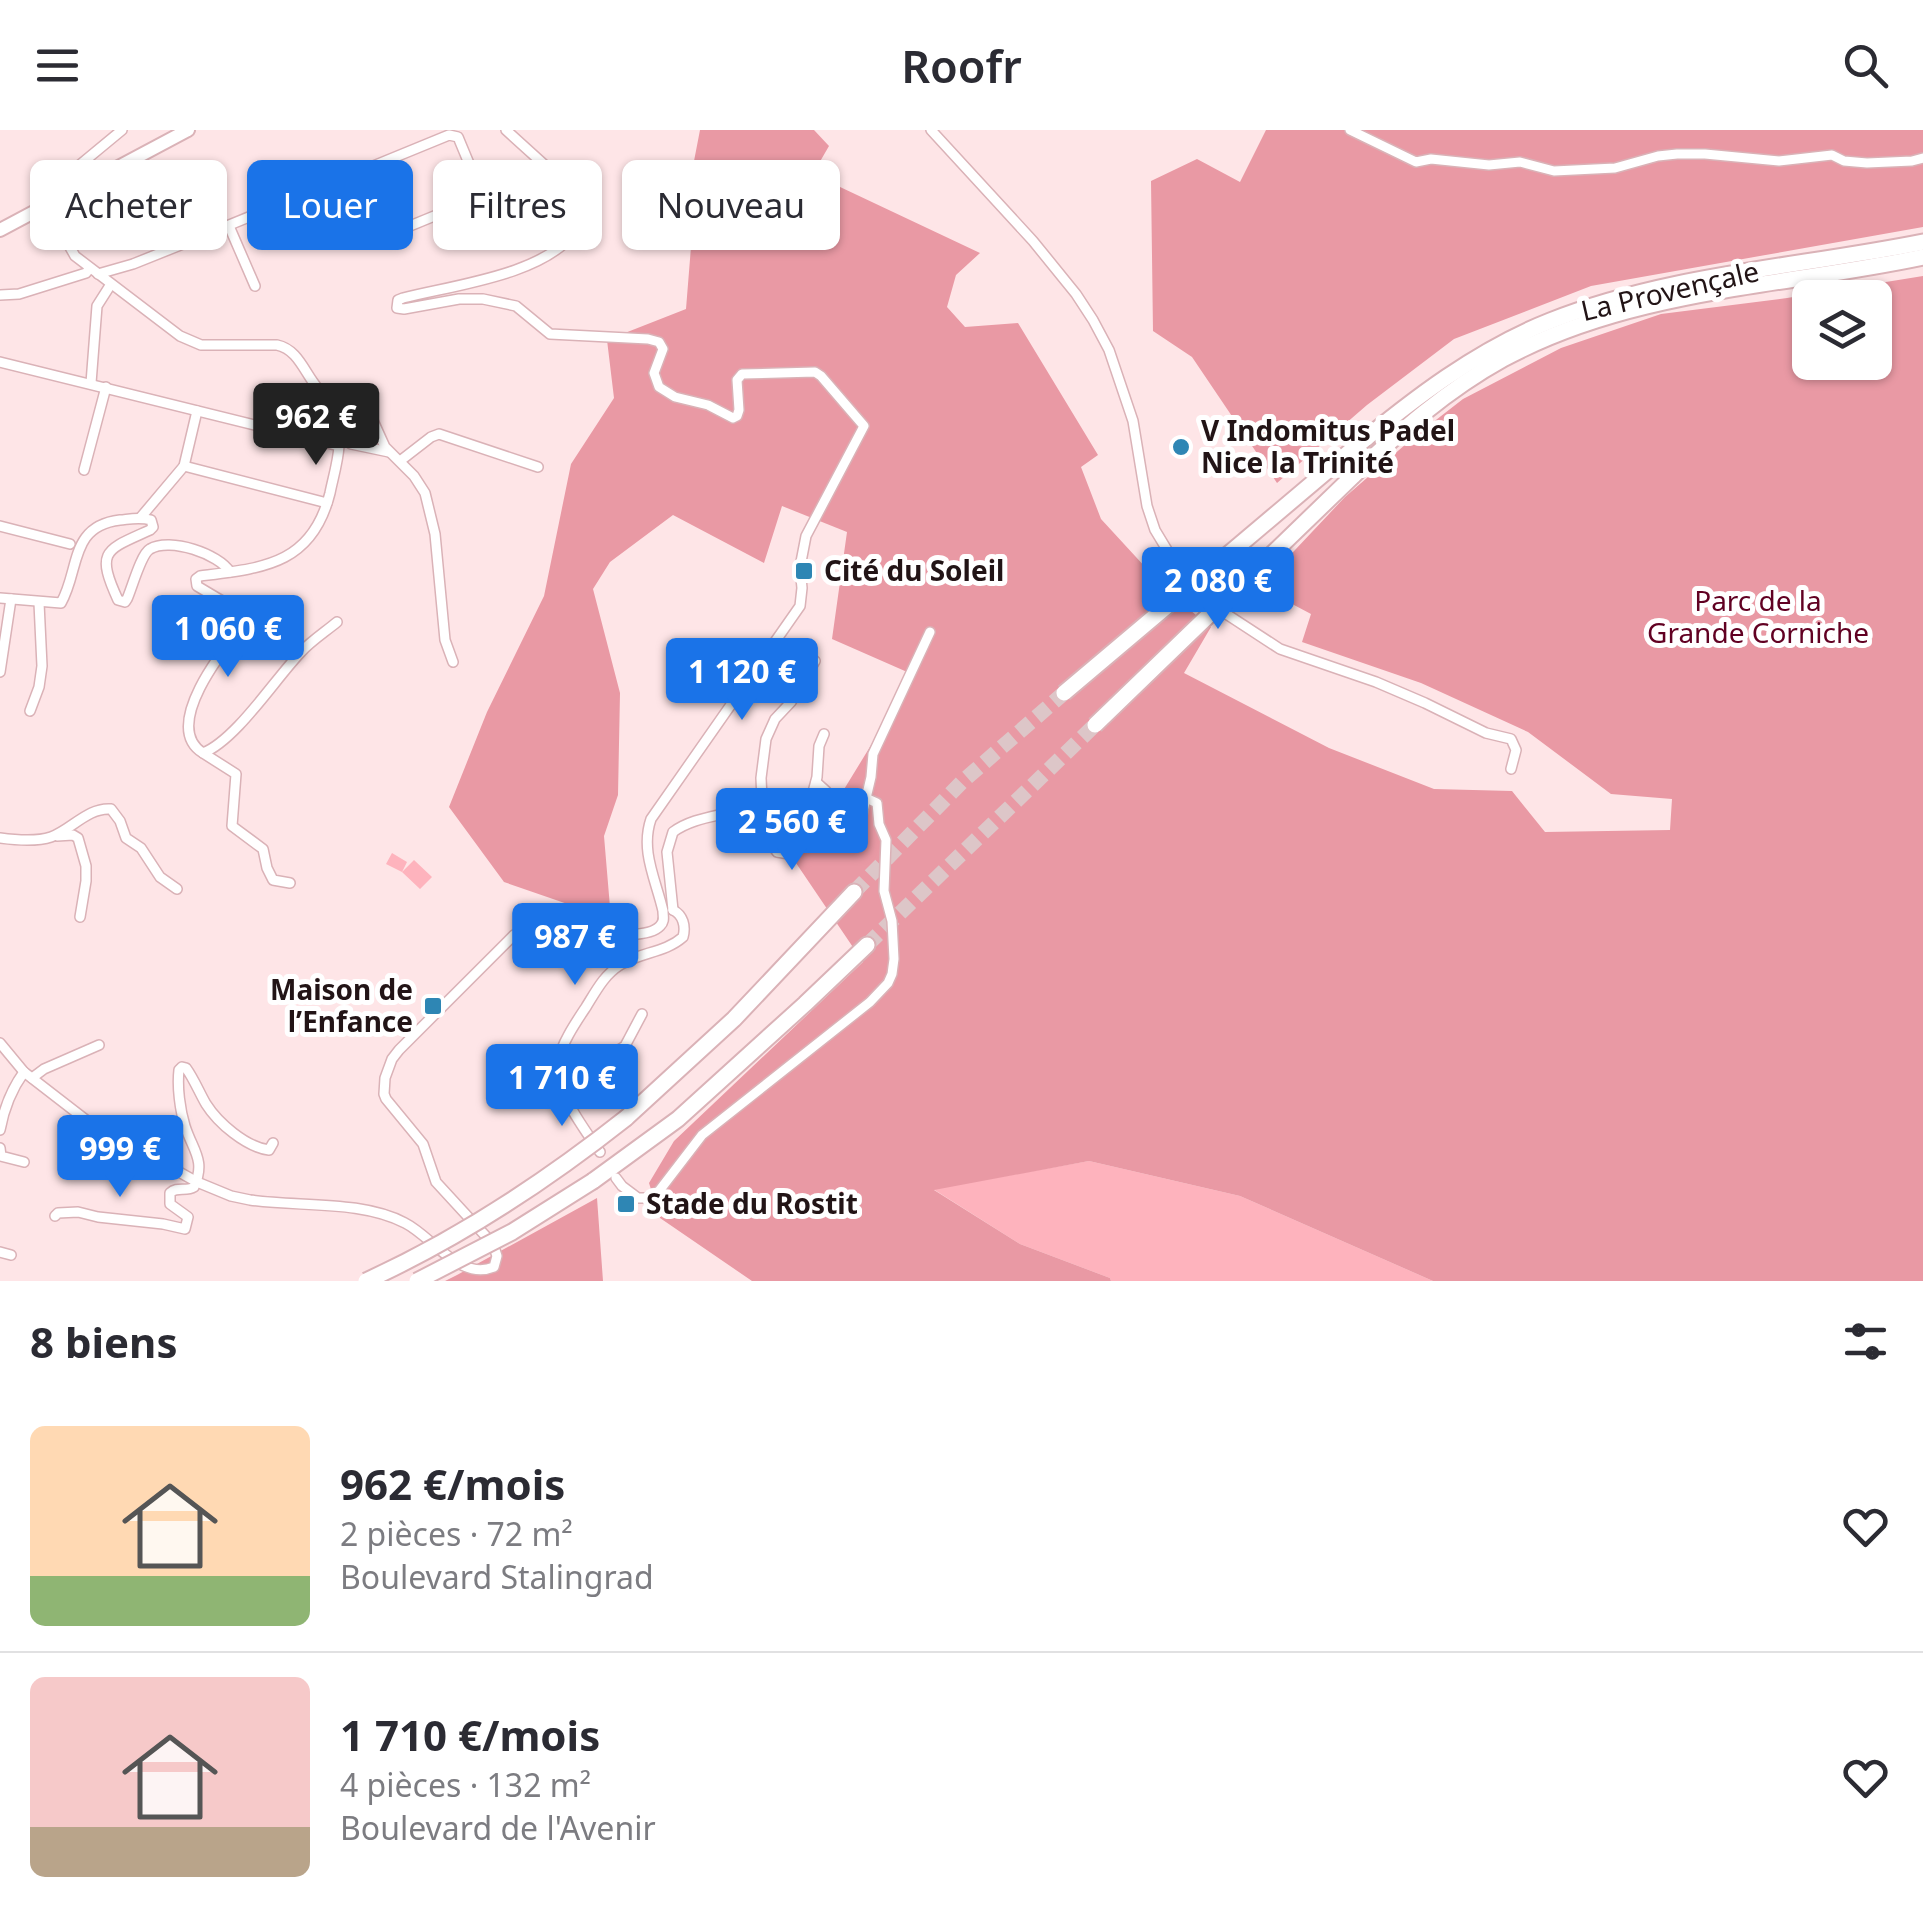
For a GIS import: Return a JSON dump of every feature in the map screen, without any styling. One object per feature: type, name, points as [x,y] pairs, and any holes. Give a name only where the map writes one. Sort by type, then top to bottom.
[{"type":"highway","name":"La Provençale","points":[[1064,694],[1414,399],[1497,346],[1549,322],[1662,287],[1923,242]]},
{"type":"highway","name":"La Provençale","points":[[1095,726],[1402,431],[1491,366],[1541,341],[1612,315],[1923,257]]},
{"type":"highway","points":[[366,1281],[441,1244],[504,1206],[626,1118],[734,1019],[854,892]]},
{"type":"highway","points":[[417,1281],[512,1232],[678,1119],[867,945]]},
{"type":"main road","points":[[130,160],[188,130]]},
{"type":"main road","points":[[0,230],[30,213]]},
{"type":"street","points":[[86,160],[122,130]]},
{"type":"street","points":[[506,130],[570,188],[575,200],[575,232],[561,247],[535,263],[404,298],[398,300],[397,308],[404,310],[460,298],[483,299],[516,306],[550,334],[659,342],[663,348],[654,373],[659,387],[675,397],[708,405],[734,418],[739,413],[737,380],[742,374],[815,372],[864,426],[806,536],[800,567],[800,606],[651,820],[646,837],[648,856],[666,914]]},
{"type":"street","points":[[931,130],[1033,240],[1094,320],[1109,350],[1133,420],[1154,530],[1187,583],[1211,604],[1280,649],[1376,682],[1486,733],[1511,739],[1516,750],[1511,769]]},
{"type":"street","points":[[1350,130],[1416,162],[1520,162],[1572,172],[1615,168],[1677,154],[1779,161],[1832,155],[1844,162],[1867,164],[1923,158]]},
{"type":"street","points":[[386,160],[449,134],[458,137],[468,160]]},
{"type":"street","points":[[0,295],[19,294],[86,273],[134,264],[247,219]]},
{"type":"street","points":[[230,226],[255,286]]},
{"type":"street","points":[[72,250],[94,271],[193,343],[290,349],[328,398],[342,404],[366,404],[389,452],[425,493],[435,534],[445,640],[453,662]]},
{"type":"street","points":[[91,383],[97,306],[111,284]]},
{"type":"street","points":[[0,362],[336,444],[339,450],[328,502],[316,530],[290,554],[266,566],[196,579],[197,586],[244,614],[246,621],[206,677],[193,704],[188,727],[191,743],[236,774],[232,826],[264,850],[273,880],[290,883]]},
{"type":"street","points":[[84,470],[106,387]]},
{"type":"street","points":[[141,518],[184,466],[197,412]]},
{"type":"street","points":[[400,461],[439,434],[538,467]]},
{"type":"street","points":[[352,444],[389,452]]},
{"type":"street","points":[[184,466],[328,502]]},
{"type":"street","points":[[0,672],[5,599],[57,604],[64,601],[74,562],[86,537],[112,521],[141,518],[153,523],[150,530],[113,547],[106,562],[112,586],[122,602],[127,599],[146,553],[155,547],[170,545],[199,551],[223,562],[230,572]]},
{"type":"street","points":[[0,526],[70,544]]},
{"type":"street","points":[[30,710],[42,666],[39,603]]},
{"type":"street","points":[[203,753],[214,749],[299,654],[337,622]]},
{"type":"street","points":[[816,782],[826,791],[840,836],[857,833],[873,754],[930,632]]},
{"type":"street","points":[[815,661],[791,702],[775,719],[766,740],[762,800],[772,848],[783,854],[799,845],[824,734]]},
{"type":"street","points":[[616,1178],[638,1198],[660,1191],[702,1135],[870,1002],[888,983],[893,940],[884,890],[886,840],[879,824],[877,803],[866,798]]},
{"type":"street","points":[[0,1043],[28,1075],[108,1136],[197,1182],[250,1200],[358,1210],[394,1218],[417,1231],[460,1272],[489,1272],[497,1262],[496,1251],[436,1182],[423,1144],[386,1099],[388,1068],[399,1050],[514,935],[536,930],[632,934],[654,930],[666,914],[667,852],[673,832],[762,800]]},
{"type":"street","points":[[54,836],[100,808],[111,808],[126,838],[141,848],[160,877],[177,889]]},
{"type":"street","points":[[0,838],[78,838],[86,880],[80,917]]},
{"type":"street","points":[[600,1152],[561,1086],[559,1056],[580,1016],[614,970],[630,959],[680,940],[684,923],[679,914],[666,914]]},
{"type":"street","points":[[561,1086],[625,1046],[642,1014]]},
{"type":"street","points":[[0,1130],[3,1104],[14,1086],[28,1075],[99,1045]]},
{"type":"street","points":[[55,1216],[78,1212],[185,1230],[188,1217],[170,1204],[170,1193],[178,1188],[190,1190],[197,1182],[201,1166],[184,1126],[178,1080],[182,1068],[186,1068],[206,1105],[220,1121],[262,1150],[270,1150],[273,1142]]},
{"type":"street","points":[[0,1148],[5,1158],[24,1162]]},
{"type":"shaded area","points":[[392,853],[407,862],[402,872],[386,864]]},
{"type":"shaded area","points":[[414,860],[432,877],[420,889],[402,872]]},
{"type":"shaded area","points":[[1089,1161],[1240,1196],[1433,1281],[1111,1281],[1020,1244],[933,1189]]},
{"type":"green space","points":[[700,130],[814,130],[829,146],[821,160],[694,160]]},
{"type":"green space","points":[[1266,130],[1923,130],[1923,227],[1591,286],[1454,339],[1367,405],[1277,483],[1192,357],[1153,331],[1151,181],[1197,159],[1240,182]]},
{"type":"green space","name":"Parc de la Grande Corniche","points":[[840,187],[980,253],[956,275],[947,307],[965,327],[1018,323],[1098,455],[1081,467],[1101,519],[1170,594],[1211,627],[1184,673],[1329,748],[1434,789],[1512,791],[1545,832],[1670,830],[1672,799],[1611,794],[1528,732],[1421,683],[1302,642],[1311,614],[1260,587],[1345,497],[1414,437],[1463,399],[1561,348],[1661,314],[1792,297],[1792,380],[1892,380],[1892,281],[1923,276],[1923,1281],[1433,1281],[1240,1196],[1089,1161],[934,1190],[1020,1244],[1111,1281],[752,1281],[660,1218],[649,1183],[674,1141],[863,962],[796,863],[914,675],[832,639],[847,532],[782,506],[764,563],[673,515],[610,562],[593,589],[620,693],[618,795],[604,836],[611,919],[504,882],[449,807],[487,712],[544,596],[571,464],[614,398],[607,340],[686,309],[691,250],[840,250]]},
{"type":"green space","points":[[597,1198],[603,1281],[445,1281],[457,1275]]},
{"type":"tunnel","points":[[854,892],[963,781],[1064,693]]},
{"type":"tunnel","points":[[867,945],[1095,725]]},
{"type":"place","name":"V Indomitus Padel Nice la Trinité","points":[[1181,447]]},
{"type":"place","name":"Cité du Soleil","points":[[804,571]]},
{"type":"place","name":"Maison de l’Enfance","points":[[433,1006]]},
{"type":"place","name":"Stade du Rostit","points":[[626,1204]]}]
